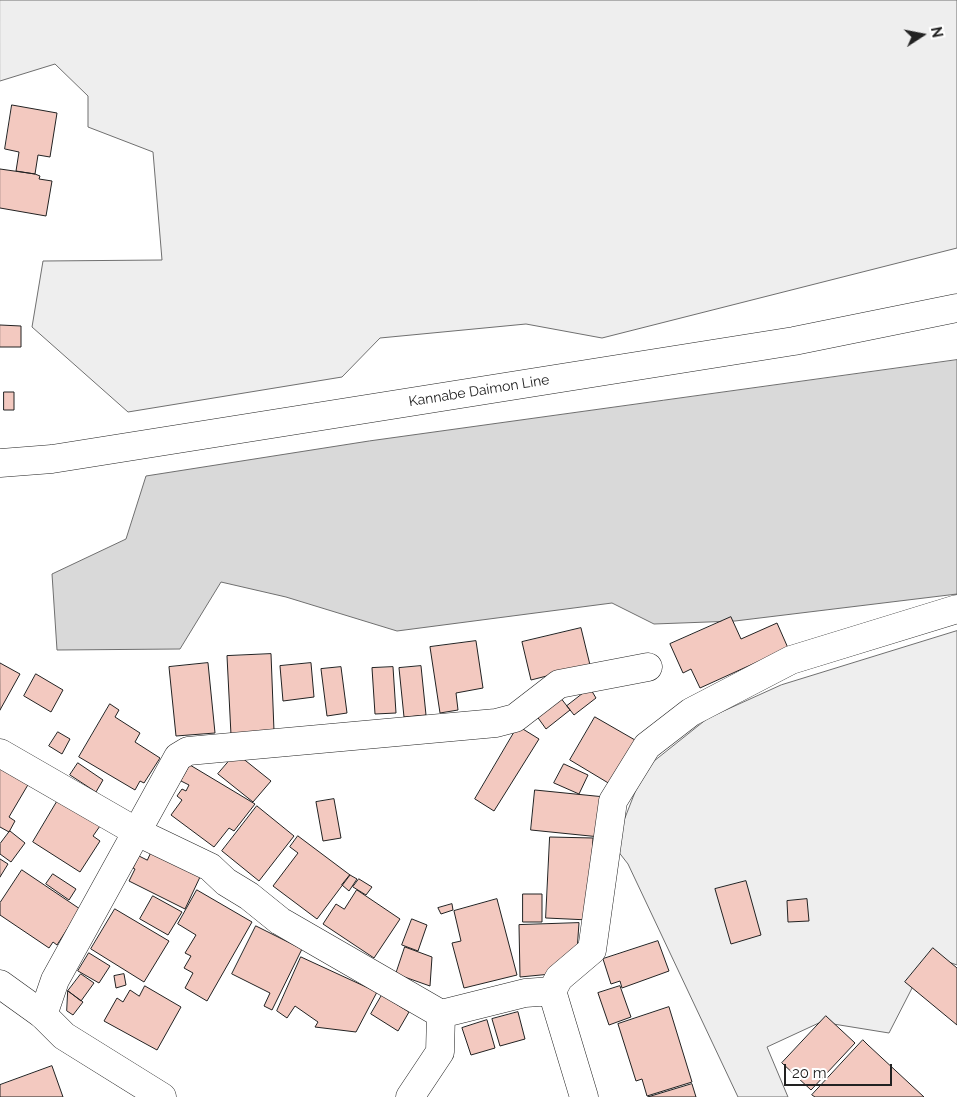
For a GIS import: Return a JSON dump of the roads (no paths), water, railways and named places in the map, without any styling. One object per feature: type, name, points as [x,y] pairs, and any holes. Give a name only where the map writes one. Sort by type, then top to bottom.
[{"type":"street","name":"Kannabe Daimon Line","points":[[0,463],[62,458],[794,341],[957,308]]},
{"type":"street","points":[[584,1097],[552,991],[559,978],[592,950],[614,801],[647,746],[691,712],[791,660],[957,609]]},
{"type":"street","points":[[43,1015],[55,980],[178,757],[188,751],[496,723],[515,718],[559,684],[648,667]]},
{"type":"street","points":[[0,752],[138,832],[210,867],[226,882],[249,896],[280,921],[441,1014],[525,993],[552,991]]},
{"type":"street","points":[[0,984],[43,1015],[64,1036],[162,1097]]},
{"type":"street","points":[[410,1097],[440,1052],[441,1014]]}]
